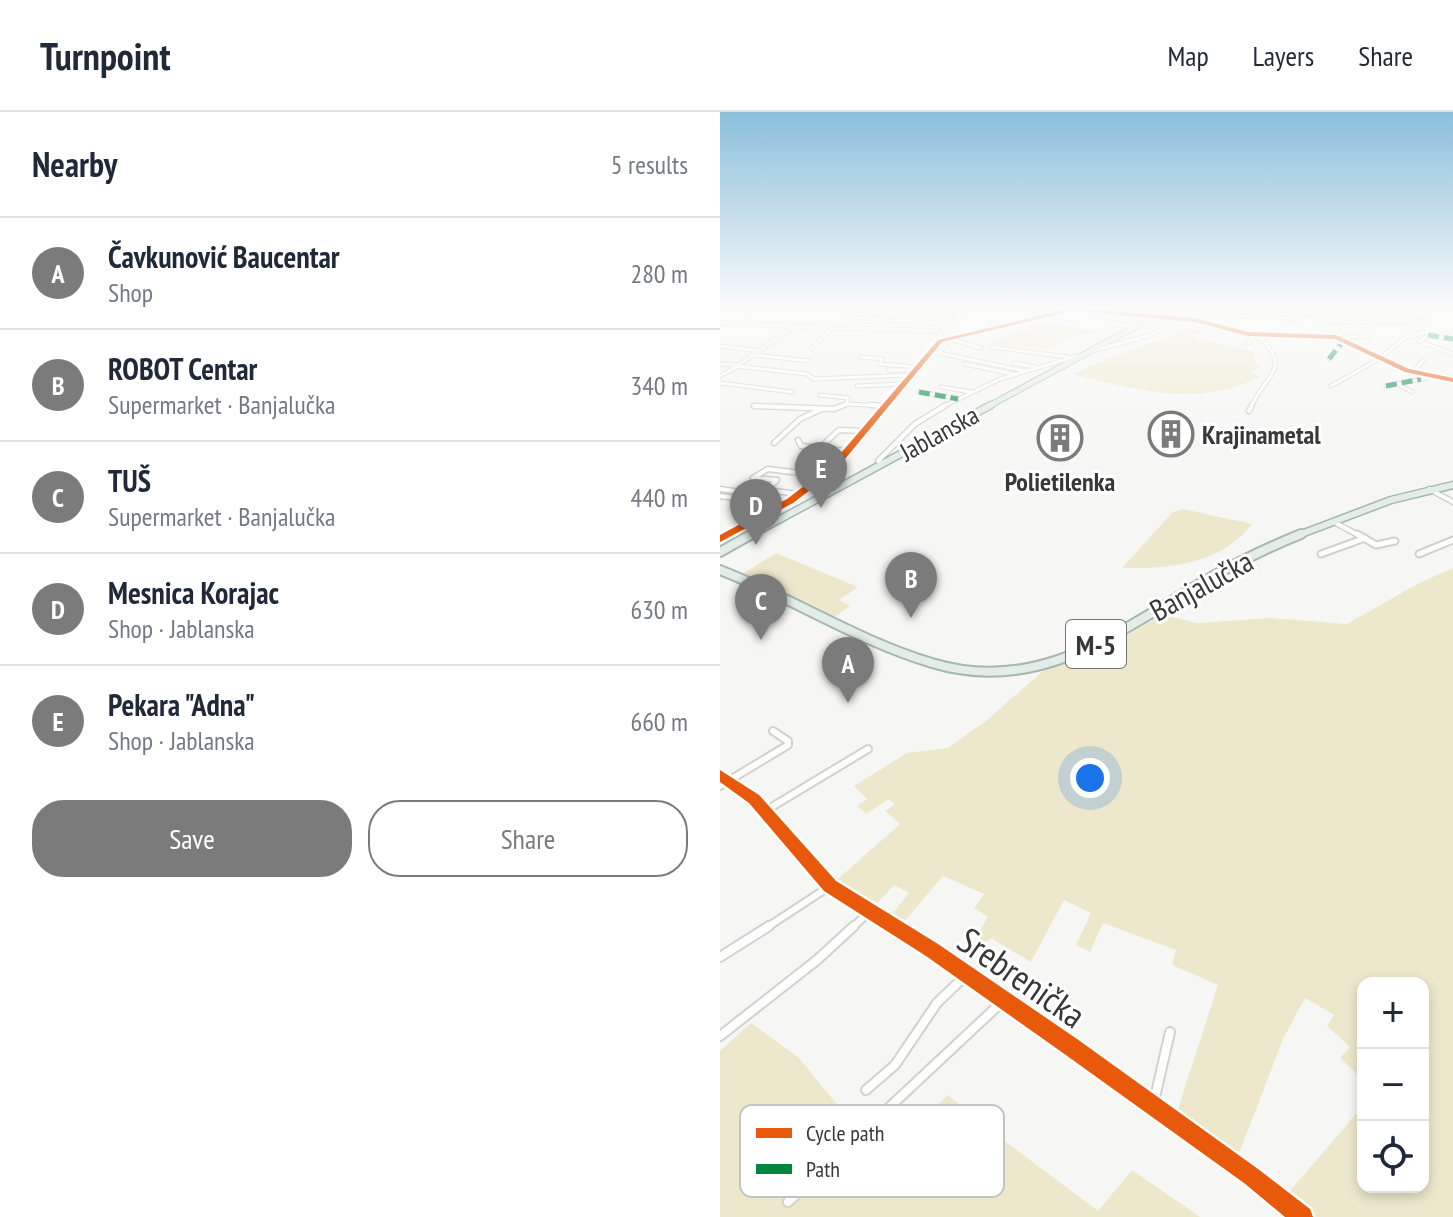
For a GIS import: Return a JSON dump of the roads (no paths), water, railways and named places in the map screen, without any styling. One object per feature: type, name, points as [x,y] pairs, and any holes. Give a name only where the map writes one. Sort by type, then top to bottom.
[{"type":"main road","name":"Jablanska","points":[[720,552],[1075,360]]},
{"type":"main road","name":"Banjalučka","points":[[723,571],[932,662],[965,671],[1016,672],[1044,667],[1076,654],[1238,562],[1383,502],[1453,485]]},
{"type":"street","points":[[720,376],[748,360]]},
{"type":"street","points":[[796,360],[809,361]]},
{"type":"street","points":[[882,360],[880,364],[915,371]]},
{"type":"street","points":[[720,539],[782,506],[832,469],[925,360]]},
{"type":"street","points":[[971,360],[1026,371]]},
{"type":"street","points":[[882,463],[878,461],[888,448],[958,399],[1015,375],[1062,360]]},
{"type":"street","points":[[1249,411],[1254,399],[1270,382],[1276,360]]},
{"type":"street","points":[[1331,386],[1378,360]]},
{"type":"street","points":[[1380,360],[1412,372],[1453,380]]},
{"type":"street","points":[[1412,372],[1424,360]]},
{"type":"street","points":[[1014,363],[1036,368]]},
{"type":"street","points":[[720,364],[807,374],[814,379],[915,371]]},
{"type":"street","points":[[964,364],[1015,375]]},
{"type":"street","points":[[888,370],[915,371]]},
{"type":"street","points":[[1386,386],[1433,377]]},
{"type":"street","points":[[720,383],[792,392]]},
{"type":"street","points":[[857,386],[904,384]]},
{"type":"street","points":[[1396,384],[1412,392]]},
{"type":"street","points":[[941,387],[972,393]]},
{"type":"street","points":[[919,392],[958,399]]},
{"type":"street","points":[[820,395],[848,398],[847,404]]},
{"type":"street","points":[[754,406],[837,409],[847,404],[887,406]]},
{"type":"street","points":[[774,443],[800,419],[823,409]]},
{"type":"street","points":[[826,442],[839,430],[865,431]]},
{"type":"street","points":[[798,440],[801,446],[848,452]]},
{"type":"street","points":[[808,455],[841,460]]},
{"type":"street","points":[[798,465],[832,469]]},
{"type":"street","points":[[800,494],[764,490],[777,480],[753,478],[768,469],[824,476]]},
{"type":"street","points":[[720,489],[740,492],[739,498]]},
{"type":"street","points":[[1429,489],[1453,502]]},
{"type":"street","points":[[720,496],[782,506]]},
{"type":"street","points":[[1334,522],[1378,546],[1395,541]]},
{"type":"street","points":[[1321,554],[1366,538]]},
{"type":"street","points":[[1419,554],[1453,540]]},
{"type":"street","points":[[720,786],[788,745],[788,741],[773,731]]},
{"type":"street","points":[[765,811],[868,749]]},
{"type":"street","name":"Srebrenička","points":[[720,775],[765,811],[830,886],[967,974],[1262,1183],[1302,1217]]},
{"type":"street","points":[[720,956],[830,886]]},
{"type":"street","points":[[720,1036],[817,960],[869,912]]},
{"type":"street","points":[[866,1090],[895,1065],[937,1003],[967,974]]},
{"type":"street","points":[[892,1105],[1004,1000]]},
{"type":"street","points":[[1153,1106],[1170,1032]]},
{"type":"street","points":[[788,1202],[793,1197]]},
{"type":"railway","points":[[720,543],[794,502],[829,476],[930,360]]},
{"type":"place","name":"Krajinametal","points":[[1171,434]]},
{"type":"place","name":"Polietilenka","points":[[1060,438]]},
{"type":"place","name":"Pekara \"Adna\"","points":[[821,508]]},
{"type":"place","name":"Mesnica Korajac","points":[[756,545]]},
{"type":"place","name":"ROBOT Centar","points":[[911,618]]},
{"type":"place","name":"TUŠ","points":[[761,640]]},
{"type":"place","name":"Čavkunović Baucentar","points":[[848,703]]}]
